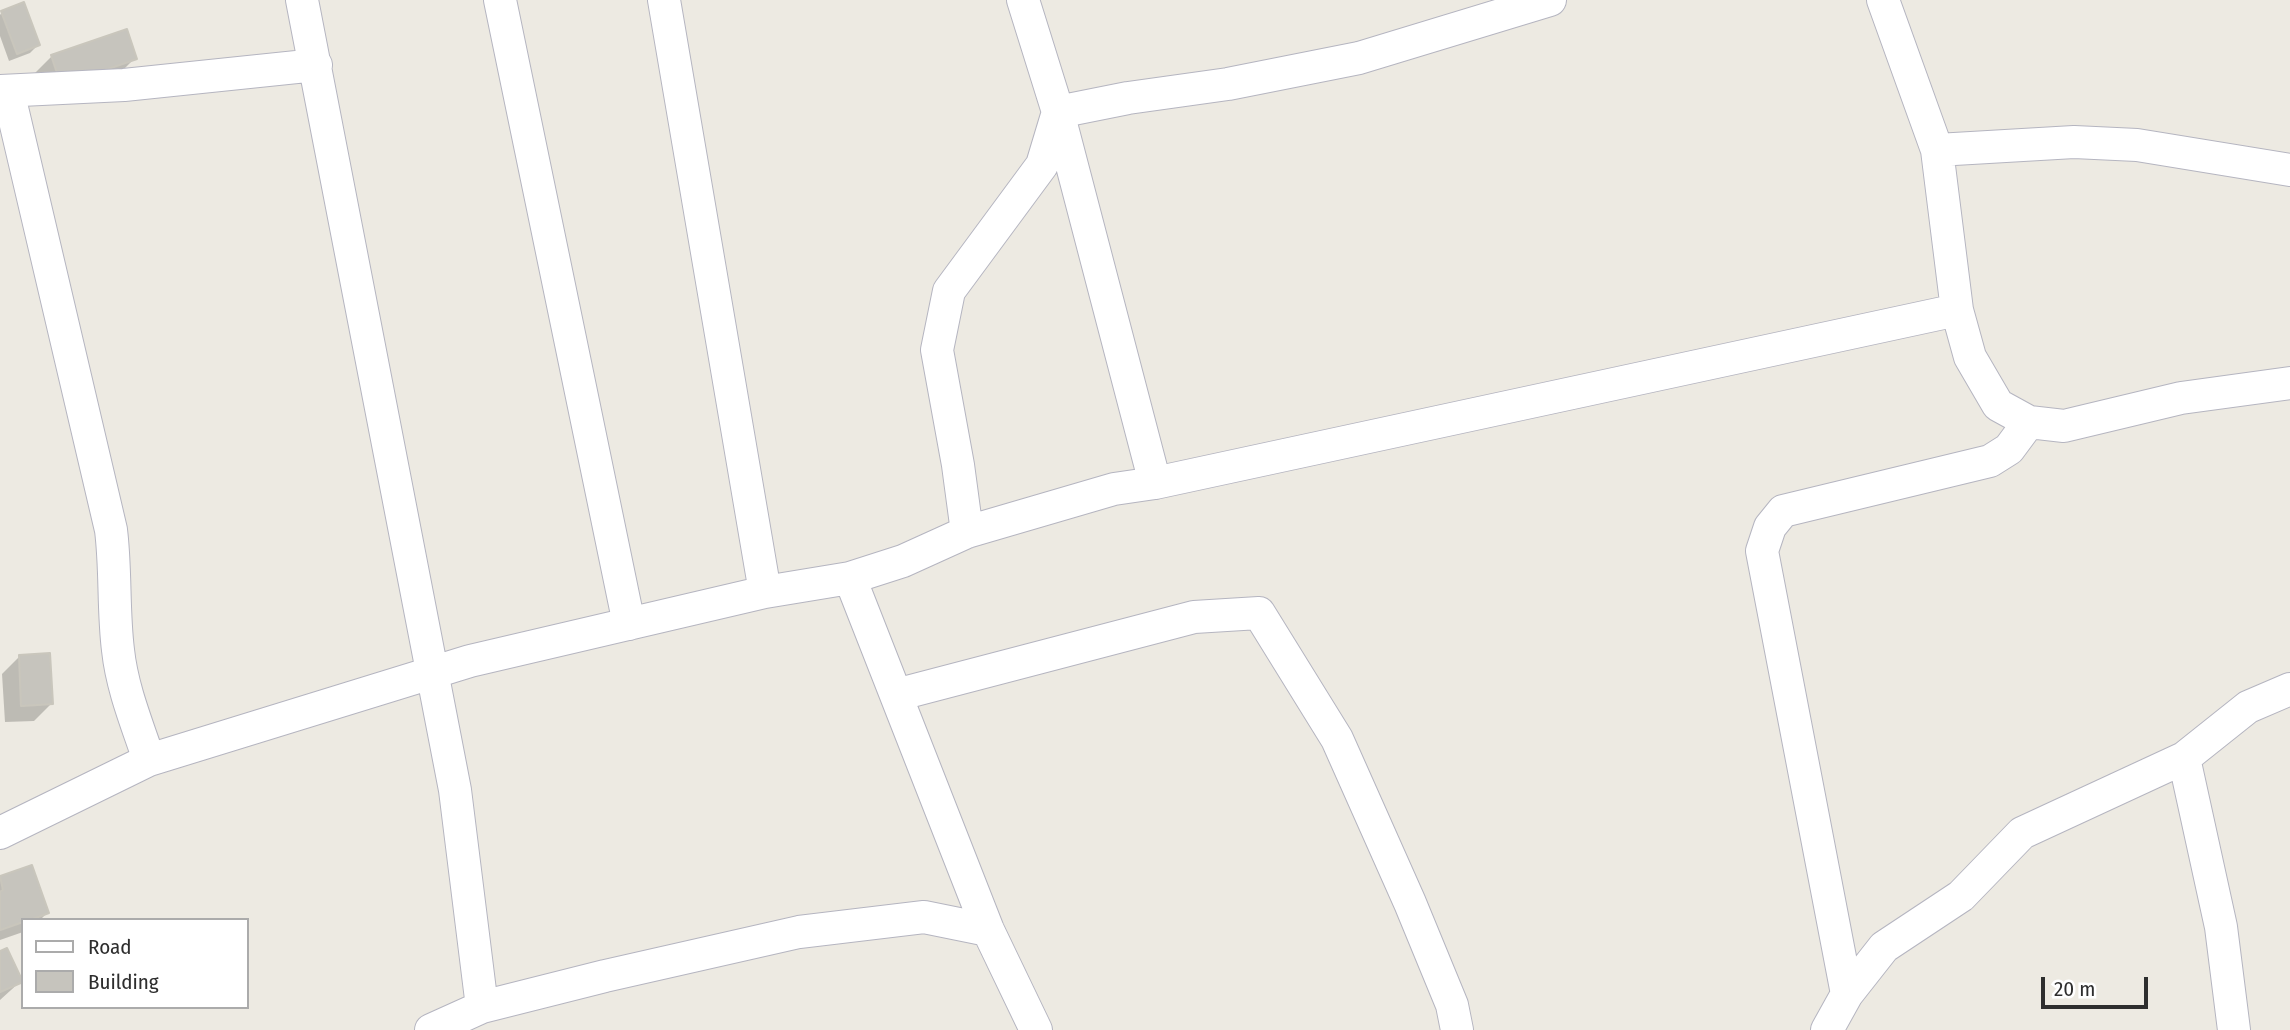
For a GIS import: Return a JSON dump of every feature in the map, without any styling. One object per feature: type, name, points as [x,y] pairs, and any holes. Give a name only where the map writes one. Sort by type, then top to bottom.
[{"type":"street","points":[[302,0],[455,790],[482,1007]]},
{"type":"street","points":[[500,0],[629,624]]},
{"type":"street","points":[[664,0],[765,592]]},
{"type":"street","points":[[1023,0],[1058,113],[1154,483]]},
{"type":"street","points":[[1058,113],[1128,98],[1228,84],[1359,58],[1550,0]]},
{"type":"street","points":[[1883,0],[1937,150],[1956,310],[1970,357],[1998,405],[2029,422],[2064,426],[2181,398],[2290,383]]},
{"type":"street","points":[[149,761],[123,681],[118,649],[115,561],[111,530],[4,91],[124,85],[316,65]]},
{"type":"street","points":[[967,532],[937,350],[949,291],[1042,165],[1058,113]]},
{"type":"street","points":[[1937,150],[2074,142],[2137,145],[2290,170]]},
{"type":"street","points":[[0,833],[149,761],[470,661],[765,592],[850,578],[903,561],[967,532],[1114,489],[1154,483],[1956,310]]},
{"type":"street","points":[[1847,994],[1762,551],[1770,527],[1783,511],[1990,461],[2009,449],[2029,422]]},
{"type":"street","points":[[850,578],[988,930],[1036,1030]]},
{"type":"street","points":[[896,695],[1195,617],[1259,612],[1337,739],[1410,903],[1452,1005],[1457,1030]]},
{"type":"street","points":[[1827,1030],[1847,994],[1884,947],[1961,896],[2022,833],[2184,758],[2248,707],[2290,689]]},
{"type":"street","points":[[2184,758],[2221,927],[2234,1030]]},
{"type":"street","points":[[431,1030],[482,1007],[799,932],[924,917],[988,930]]},
{"type":"building","points":[[24,2],[40,45],[17,54],[1,11]]},
{"type":"building","points":[[127,29],[137,59],[61,85],[51,55]]},
{"type":"building","points":[[50,653],[53,704],[21,706],[19,655]]},
{"type":"building","points":[[32,865],[49,913],[35,918],[21,918],[21,923],[0,930],[0,892],[3,890],[0,876]]},
{"type":"building","points":[[7,948],[21,983],[0,992],[0,951]]}]
